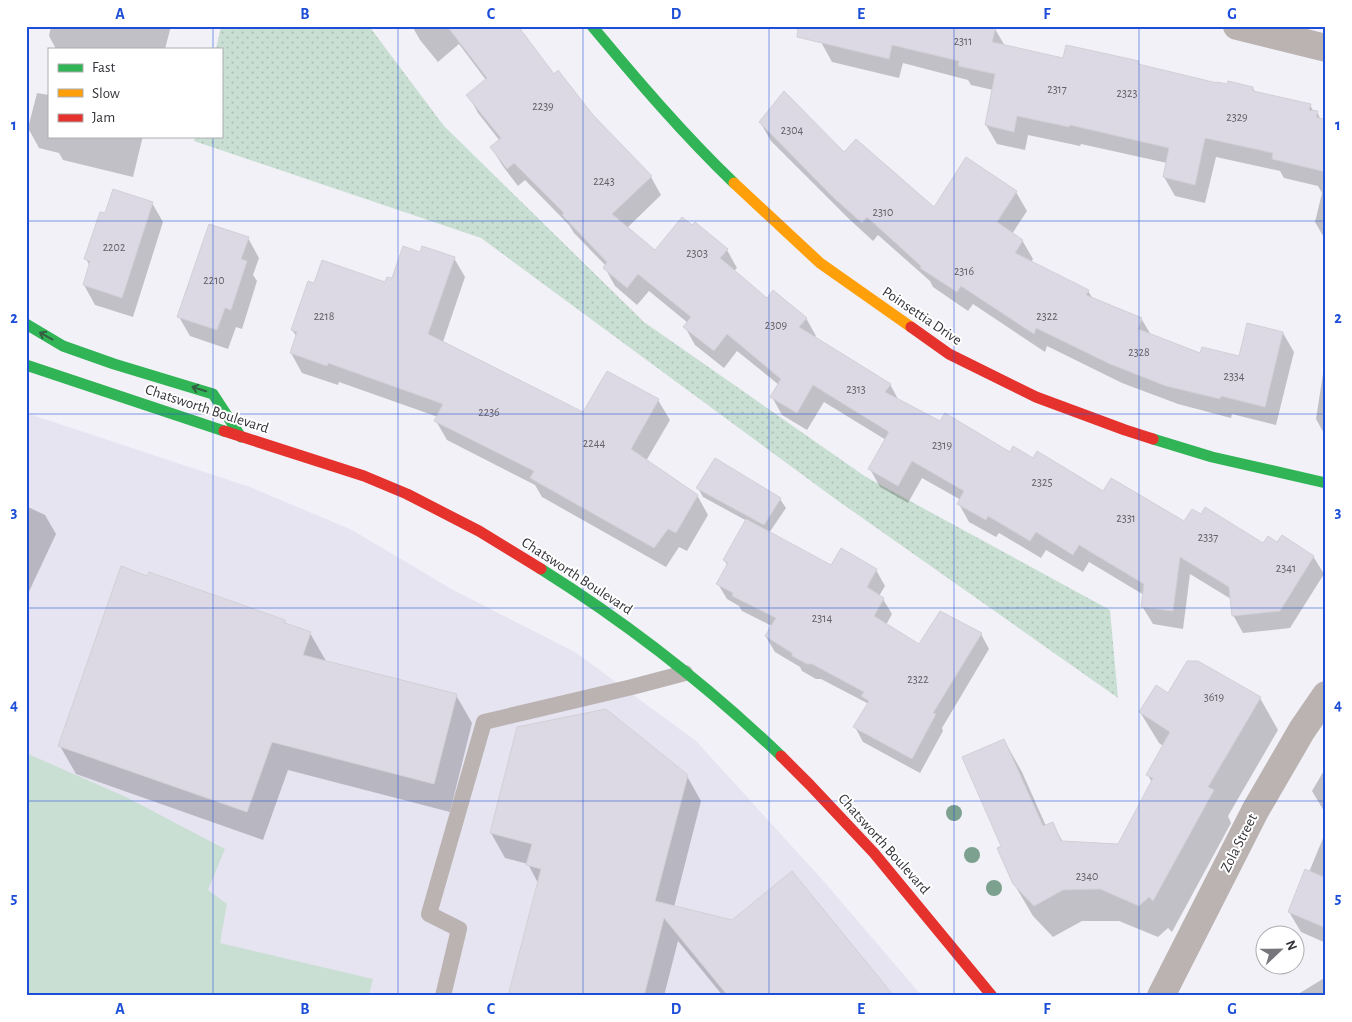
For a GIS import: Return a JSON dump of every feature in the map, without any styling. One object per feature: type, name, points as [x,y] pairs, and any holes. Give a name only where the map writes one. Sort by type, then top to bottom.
[{"type":"main road","name":"Poinsettia Drive","points":[[592,26],[640,84],[708,158],[820,263],[949,354],[1036,397],[1125,430],[1212,457],[1326,483]]},
{"type":"main road","points":[[26,324],[63,346],[114,364],[213,394],[241,437]]},
{"type":"main road","name":"Chatsworth Boulevard","points":[[26,365],[364,476],[407,494],[479,532],[585,597],[637,634],[730,710],[777,753],[874,853],[992,996]]},
{"type":"street","points":[[1237,26],[1326,48]]},
{"type":"street","name":"Zola Street","points":[[1161,996],[1255,811],[1302,730],[1326,695]]},
{"type":"lane","points":[[443,996],[459,929],[429,914],[484,722],[632,688],[685,673]]},
{"type":"shaded area","points":[[26,413],[250,487],[352,530],[455,591],[575,652],[696,741],[820,877],[922,996],[26,996]]},
{"type":"green space","points":[[221,26],[369,26],[444,126],[644,322],[866,477],[1110,610],[1118,698],[834,498],[481,238],[194,141],[195,138],[222,138],[222,48],[216,48]]},
{"type":"green space","points":[[26,753],[126,797],[225,849],[208,890],[227,904],[220,943],[373,979],[369,996],[26,996]]},
{"type":"building","points":[[447,26],[518,26],[554,74],[558,70],[593,115],[652,176],[612,214],[655,250],[682,217],[692,225],[695,222],[728,249],[720,258],[767,298],[773,290],[807,318],[799,327],[891,384],[885,392],[940,421],[945,413],[1010,452],[1013,446],[1033,458],[1037,451],[1103,491],[1111,478],[1184,521],[1192,509],[1201,514],[1205,507],[1263,543],[1268,536],[1277,542],[1282,535],[1314,556],[1280,611],[1232,616],[1229,587],[1180,557],[1173,611],[1141,607],[1144,584],[1079,545],[1073,555],[1036,532],[1030,541],[988,516],[986,520],[957,504],[964,491],[912,461],[898,486],[868,469],[889,432],[813,385],[797,413],[770,397],[781,379],[727,334],[714,351],[683,327],[691,317],[638,274],[627,288],[603,268],[607,262],[562,215],[564,213],[514,163],[507,169],[490,147],[501,138],[466,95],[487,78]]},
{"type":"building","points":[[798,26],[996,26],[992,42],[1063,58],[1066,45],[1139,61],[1138,64],[1217,83],[1227,84],[1228,81],[1253,87],[1253,91],[1311,104],[1309,110],[1318,111],[1316,117],[1326,120],[1326,172],[1272,159],[1273,153],[1205,138],[1195,185],[1163,177],[1169,148],[1070,125],[1069,127],[1017,116],[1014,132],[985,125],[995,74],[958,66],[959,61],[892,45],[889,59],[797,37]]},
{"type":"building","points":[[784,91],[844,152],[856,139],[934,207],[966,157],[1017,191],[997,222],[1023,240],[1015,253],[1089,290],[1086,295],[1142,318],[1138,329],[1200,353],[1202,347],[1239,356],[1247,323],[1283,332],[1265,407],[1221,396],[1220,399],[1166,386],[1110,364],[1036,328],[1034,334],[961,286],[957,292],[920,268],[921,266],[867,217],[862,223],[835,199],[759,122]]},
{"type":"building","points":[[113,189],[153,202],[122,298],[83,285],[90,261],[84,259],[100,212],[105,213]]},
{"type":"building","points":[[209,224],[249,237],[241,259],[247,261],[231,310],[225,308],[217,330],[177,317]]},
{"type":"building","points":[[403,246],[420,252],[422,246],[455,257],[428,334],[583,412],[607,371],[659,399],[631,449],[698,495],[676,533],[668,529],[654,548],[530,478],[534,471],[434,421],[443,404],[328,363],[327,366],[290,353],[297,332],[291,330],[308,281],[314,283],[322,260],[385,282],[387,277],[392,278]]},
{"type":"building","points":[[715,458],[781,498],[764,525],[696,488]]},
{"type":"building","points":[[746,519],[831,565],[841,548],[877,569],[867,587],[884,598],[874,616],[919,644],[940,611],[982,633],[933,713],[936,714],[912,759],[853,727],[869,701],[861,696],[864,692],[812,664],[807,664],[792,656],[792,653],[765,636],[776,618],[732,596],[733,593],[716,584],[728,563],[723,560]]},
{"type":"building","points":[[121,566],[147,576],[149,572],[285,620],[285,623],[311,632],[303,655],[457,694],[434,784],[272,742],[247,812],[58,746]]},
{"type":"building","points":[[1187,661],[1198,661],[1261,697],[1208,787],[1214,790],[1153,901],[1149,897],[1139,906],[1100,889],[1063,890],[1034,906],[1013,884],[997,848],[1001,846],[962,757],[1004,739],[1043,826],[1053,822],[1061,841],[1118,844],[1153,778],[1146,775],[1170,732],[1139,712],[1156,685],[1168,693]]},
{"type":"building","points":[[606,709],[688,775],[655,901],[732,920],[792,871],[894,996],[728,996],[664,918],[644,996],[508,996],[541,869],[526,865],[532,844],[490,833],[517,727]]},
{"type":"building","points":[[1305,869],[1326,878],[1326,928],[1288,912]]},
{"type":"traffic: fast","points":[[592,26],[679,126],[734,183]]},
{"type":"traffic: fast","points":[[26,324],[63,346],[114,364],[213,394],[241,437]]},
{"type":"traffic: fast","points":[[26,365],[224,431]]},
{"type":"traffic: fast","points":[[1153,439],[1212,457],[1326,483]]},
{"type":"traffic: fast","points":[[541,569],[605,611],[666,656],[725,705],[781,756]]},
{"type":"traffic: slow","points":[[734,183],[820,263],[911,327]]},
{"type":"traffic: jam","points":[[911,327],[949,354],[1036,397],[1153,439]]},
{"type":"traffic: jam","points":[[224,431],[364,476],[407,494],[479,531],[541,569]]},
{"type":"traffic: jam","points":[[781,756],[874,853],[992,996]]}]
